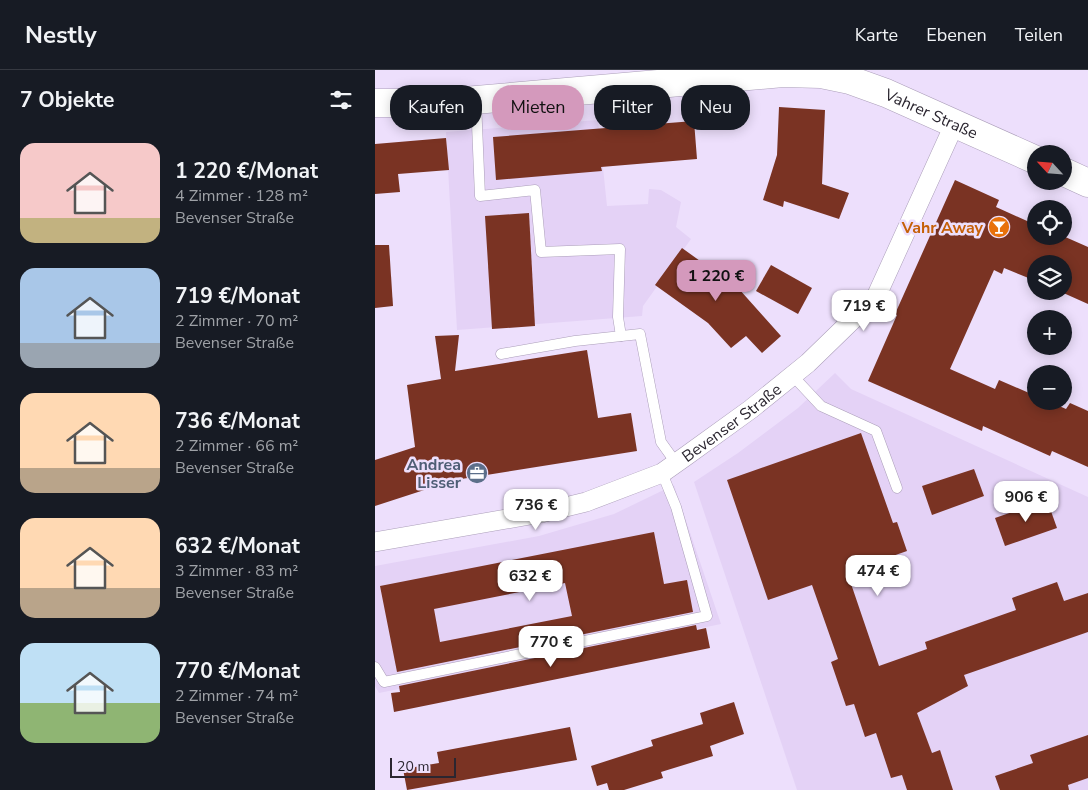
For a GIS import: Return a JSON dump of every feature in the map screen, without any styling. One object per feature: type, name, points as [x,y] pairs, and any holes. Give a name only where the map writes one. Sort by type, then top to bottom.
[{"type":"main road","name":"Vahrer Straße","points":[[482,99],[697,75],[821,74],[851,80],[886,93],[1027,156]]},
{"type":"main road","name":"Vahrer Straße","points":[[375,103],[390,103]]},
{"type":"main road","points":[[1073,176],[1088,183]]},
{"type":"street","name":"Bevenser Straße","points":[[375,542],[541,513],[587,502],[669,468],[751,409],[792,376],[876,297],[955,123]]},
{"type":"lane","points":[[477,130],[480,196],[535,190],[541,252],[620,249],[618,317],[621,336]]},
{"type":"lane","points":[[375,667],[384,682],[707,616],[676,507],[640,334],[575,341],[501,354]]},
{"type":"lane","points":[[792,376],[821,406],[876,431],[897,488]]},
{"type":"shaded area","points":[[594,120],[594,130],[599,130],[607,206],[648,204],[649,189],[661,190],[681,202],[676,227],[691,239],[643,306],[642,316],[457,330],[446,132],[492,128],[492,130],[584,130],[584,121]]},
{"type":"shaded area","points":[[835,373],[851,389],[1088,497],[1088,790],[797,790],[694,482],[738,453],[798,408]]},
{"type":"shaded area","points":[[674,485],[721,624],[379,693],[375,686],[375,566],[539,536],[614,514]]},
{"type":"building","points":[[779,107],[825,110],[822,184],[849,193],[839,219],[784,201],[783,207],[763,200],[777,155]]},
{"type":"building","points":[[681,122],[681,130],[695,130],[697,159],[601,167],[602,171],[496,180],[493,137],[594,129],[671,130],[671,123]]},
{"type":"building","points":[[446,138],[449,170],[398,174],[400,192],[375,194],[375,144]]},
{"type":"building","points":[[955,180],[999,200],[996,207],[1027,221],[1027,245],[1072,245],[1072,240],[1088,247],[1088,304],[1072,297],[1072,255],[1027,255],[1027,277],[1004,268],[1002,274],[994,270],[950,369],[995,389],[999,380],[1027,392],[1027,410],[1072,410],[1072,404],[1088,411],[1088,467],[1052,451],[1050,456],[983,426],[982,431],[868,381],[897,315],[895,314]]},
{"type":"building","points":[[529,213],[535,326],[492,329],[485,216]]},
{"type":"building","points":[[375,245],[389,245],[393,306],[375,308]]},
{"type":"building","points":[[682,248],[739,289],[781,336],[762,353],[746,336],[731,348],[708,323],[655,285]]},
{"type":"building","points":[[771,265],[812,288],[798,314],[756,291]]},
{"type":"building","points":[[459,335],[455,371],[587,350],[598,418],[631,413],[637,451],[455,480],[375,506],[375,460],[415,447],[407,385],[441,379],[435,336]]},
{"type":"building","points":[[861,433],[893,523],[897,522],[907,551],[847,572],[879,666],[927,649],[925,642],[1016,610],[1012,598],[1057,582],[1064,601],[1088,593],[1088,632],[964,675],[968,686],[917,713],[932,753],[940,750],[953,790],[907,790],[902,775],[891,778],[876,733],[865,737],[854,704],[846,706],[831,662],[838,659],[812,585],[768,600],[727,480]]},
{"type":"building","points":[[974,469],[984,496],[932,515],[922,486]]},
{"type":"building","points":[[1047,500],[1057,528],[1005,546],[995,518]]},
{"type":"building","points":[[654,532],[664,584],[687,580],[693,612],[397,672],[380,586]],"holes":[[[565,583],[572,616],[440,642],[434,609]]]},
{"type":"building","points":[[696,625],[697,630],[706,628],[710,648],[394,712],[391,693],[400,692],[399,686]]},
{"type":"building","points":[[734,702],[744,734],[710,746],[713,756],[661,772],[663,778],[624,790],[609,790],[607,783],[597,786],[591,766],[653,746],[651,740],[703,724],[700,713]]},
{"type":"building","points":[[570,727],[577,760],[407,790],[403,769],[439,763],[437,752]]},
{"type":"building","points":[[1088,735],[1088,778],[1068,785],[1069,790],[1000,790],[995,776],[1033,763],[1030,755]]},
{"type":"place","name":"Vahr Away","points":[[999,227]]},
{"type":"place","name":"Andrea Lisser","points":[[477,473]]}]
